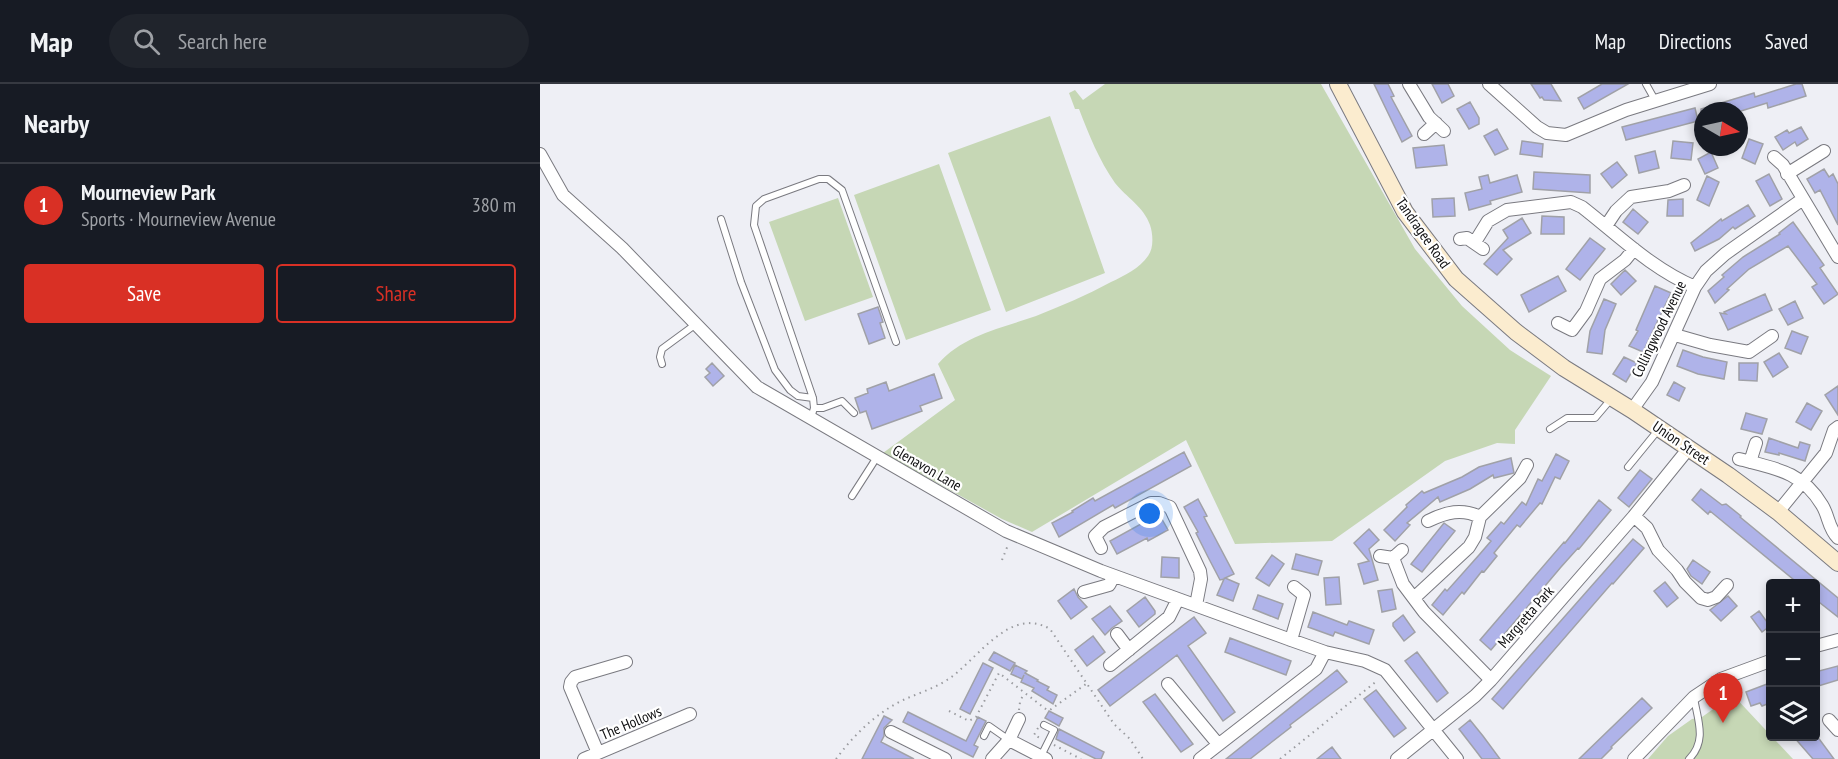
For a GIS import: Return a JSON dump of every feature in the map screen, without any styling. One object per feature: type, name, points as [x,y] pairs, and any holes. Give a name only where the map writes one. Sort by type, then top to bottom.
[{"type":"street","name":"Tandragee Road","points":[[1338,84],[1405,212],[1456,279],[1516,332]]},
{"type":"street","points":[[1409,84],[1419,102],[1440,127],[1424,134]]},
{"type":"street","points":[[1489,84],[1537,127],[1547,133],[1566,135],[1655,100],[1710,84]]},
{"type":"street","points":[[1787,174],[1824,150]]},
{"type":"street","name":"Glenavon Lane","points":[[540,154],[563,195],[622,248],[758,387],[812,413],[877,457],[1013,534],[1114,576],[1325,652],[1365,661],[1388,673]]},
{"type":"street","points":[[1774,157],[1783,165],[1837,252]]},
{"type":"street","points":[[1606,226],[1616,211],[1631,197],[1669,191],[1684,184]]},
{"type":"street","name":"Collingwood Avenue","points":[[1632,410],[1652,382],[1695,287],[1706,271],[1725,254],[1803,200]]},
{"type":"street","points":[[1460,239],[1467,238],[1479,245],[1488,221],[1507,210],[1571,202],[1582,207],[1634,249],[1683,282],[1695,287]]},
{"type":"street","points":[[1558,322],[1572,330],[1586,311],[1600,279],[1625,260],[1634,249]]},
{"type":"street","name":"Union Street","points":[[1516,332],[1564,368],[1689,447],[1778,512],[1838,563]]},
{"type":"street","points":[[1674,335],[1749,352],[1772,336]]},
{"type":"street","points":[[1778,512],[1826,453],[1834,430],[1838,427]]},
{"type":"street","points":[[1756,443],[1745,460],[1780,469],[1802,481],[1825,508],[1829,526],[1838,538]]},
{"type":"street","name":"Margretta Park","points":[[1397,759],[1491,680],[1634,516],[1689,447]]},
{"type":"street","points":[[1414,598],[1469,547],[1476,537],[1480,518],[1520,478],[1527,465]]},
{"type":"street","points":[[1101,548],[1095,536],[1104,527],[1151,503],[1170,507],[1200,571],[1201,579],[1196,605]]},
{"type":"street","points":[[1428,521],[1449,512],[1470,512],[1480,518]]},
{"type":"street","points":[[1634,516],[1647,528],[1658,550],[1701,598],[1708,600],[1716,597],[1727,585]]},
{"type":"street","points":[[1391,554],[1402,584],[1424,612],[1491,680]]},
{"type":"street","points":[[1084,592],[1109,585],[1114,576]]},
{"type":"street","points":[[1291,640],[1304,595],[1294,588]]},
{"type":"street","points":[[1110,665],[1169,617],[1178,598]]},
{"type":"street","points":[[1117,634],[1130,650]]},
{"type":"street","points":[[1820,645],[1838,640]]},
{"type":"street","points":[[1200,759],[1316,669],[1325,652]]},
{"type":"street","points":[[597,753],[570,687],[571,682],[575,677],[626,662]]},
{"type":"street","points":[[1634,759],[1694,697],[1721,679],[1766,662]]},
{"type":"street","points":[[1388,673],[1457,759]]},
{"type":"street","points":[[1168,684],[1218,744]]},
{"type":"street","name":"The Hollows","points":[[584,759],[690,714]]},
{"type":"street","points":[[992,759],[1009,740],[1019,719]]},
{"type":"street","points":[[1829,720],[1838,730]]},
{"type":"street","points":[[891,732],[945,759]]},
{"type":"street","points":[[1009,740],[1043,758]]},
{"type":"lane","points":[[1646,84],[1655,100]]},
{"type":"lane","points":[[854,413],[842,401],[812,413],[813,398],[754,225],[756,206],[764,199],[819,179],[828,179],[842,189],[896,342]]},
{"type":"lane","points":[[721,219],[741,282],[775,370],[790,390],[798,396],[813,398]]},
{"type":"lane","points":[[662,364],[660,357],[662,350],[696,324]]},
{"type":"lane","points":[[1550,429],[1568,418],[1595,418],[1612,398]]},
{"type":"lane","points":[[1628,466],[1660,428]]},
{"type":"lane","points":[[852,496],[877,457]]},
{"type":"lane","points":[[1689,759],[1698,750],[1700,741],[1694,697]]},
{"type":"lane","points":[[1043,758],[1054,730],[1044,725]]},
{"type":"lane","points":[[984,736],[989,726],[1009,740]]},
{"type":"path","points":[[1002,560],[1013,534]]},
{"type":"path","points":[[836,759],[862,728],[878,715],[949,678],[997,637],[1021,624],[1030,622],[1040,623],[1050,629],[1114,724],[1130,739],[1143,759]]},
{"type":"path","points":[[949,711],[969,721],[976,717],[999,673],[1050,710],[1086,684]]},
{"type":"path","points":[[1280,759],[1388,673]]},
{"type":"path","points":[[1019,719],[1020,702],[1025,692]]},
{"type":"path","points":[[1048,742],[1081,759]]},
{"type":"green space","points":[[1105,84],[1321,84],[1415,249],[1462,306],[1510,350],[1551,376],[1515,430],[1515,444],[1497,443],[1445,461],[1332,541],[1235,544],[1186,440],[1032,532],[1002,519],[883,453],[955,400],[938,364],[948,354],[971,339],[1036,316],[1093,291],[1131,271],[1148,256],[1152,241],[1147,219],[1109,174],[1079,109],[1075,109],[1069,93],[1075,90],[1083,100]]},
{"type":"green space","points":[[1050,116],[1105,273],[1006,312],[948,153]]},
{"type":"green space","points":[[939,164],[991,310],[906,340],[854,195]]},
{"type":"green space","points":[[838,198],[873,297],[805,321],[769,222]]},
{"type":"green space","points":[[1733,695],[1766,730],[1766,741],[1776,741],[1793,759],[1648,759],[1668,736],[1692,719],[1702,717]]},
{"type":"building","points":[[1374,84],[1388,84],[1394,96],[1391,97],[1412,136],[1402,142]]},
{"type":"building","points":[[1432,84],[1448,84],[1454,96],[1442,103]]},
{"type":"building","points":[[1531,84],[1551,84],[1561,101],[1540,98]]},
{"type":"building","points":[[1602,84],[1628,84],[1584,109],[1578,98]]},
{"type":"building","points":[[1796,84],[1802,84],[1806,96],[1768,108],[1767,103],[1748,109],[1748,102],[1724,102],[1754,93],[1755,97]]},
{"type":"building","points":[[1470,102],[1479,118],[1479,124],[1469,129],[1457,109]]},
{"type":"building","points":[[1694,108],[1694,122],[1626,140],[1622,127]]},
{"type":"building","points":[[1801,127],[1808,139],[1797,146],[1795,142],[1783,150],[1775,137],[1787,130],[1789,133]]},
{"type":"building","points":[[1497,129],[1508,149],[1495,155],[1484,136]]},
{"type":"building","points":[[1749,139],[1763,144],[1755,164],[1742,158],[1748,156]]},
{"type":"building","points":[[1522,141],[1543,144],[1542,157],[1520,154]]},
{"type":"building","points":[[1673,141],[1693,143],[1691,160],[1671,158]]},
{"type":"building","points":[[1444,145],[1447,165],[1416,168],[1413,148]]},
{"type":"building","points":[[1655,151],[1659,168],[1639,173],[1635,156]]},
{"type":"building","points":[[1704,156],[1713,156],[1718,168],[1705,174],[1698,159]]},
{"type":"building","points":[[1617,162],[1627,175],[1612,188],[1601,174]]},
{"type":"building","points":[[1824,169],[1829,177],[1833,174],[1838,184],[1838,225],[1820,190],[1815,193],[1807,179]]},
{"type":"building","points":[[1534,172],[1590,175],[1590,193],[1533,189]]},
{"type":"building","points":[[1769,174],[1782,199],[1770,206],[1756,181]]},
{"type":"building","points":[[1488,175],[1490,183],[1517,175],[1522,192],[1469,210],[1465,193],[1482,189],[1479,177]]},
{"type":"building","points":[[1707,176],[1719,182],[1709,206],[1697,200]]},
{"type":"building","points":[[1454,198],[1455,216],[1433,217],[1432,199]]},
{"type":"building","points":[[1683,199],[1683,216],[1667,216],[1668,200]]},
{"type":"building","points":[[1748,205],[1755,216],[1695,251],[1691,243],[1721,219],[1722,221]]},
{"type":"building","points":[[1633,209],[1648,222],[1638,234],[1623,222]]},
{"type":"building","points":[[1542,216],[1564,217],[1564,234],[1541,234]]},
{"type":"building","points":[[1522,218],[1531,233],[1503,250],[1512,259],[1497,275],[1484,264],[1508,238],[1503,230]]},
{"type":"building","points":[[1793,222],[1824,265],[1820,268],[1838,294],[1824,304],[1812,287],[1817,284],[1788,246],[1749,269],[1715,303],[1708,291],[1724,277],[1722,275],[1743,257],[1780,234]]},
{"type":"building","points":[[1590,238],[1605,249],[1580,280],[1566,269]]},
{"type":"building","points":[[1625,270],[1636,281],[1621,295],[1611,284]]},
{"type":"building","points":[[1558,276],[1566,291],[1529,312],[1521,295]]},
{"type":"building","points":[[1655,286],[1671,293],[1643,352],[1629,346],[1638,331],[1636,330]]},
{"type":"building","points":[[1765,294],[1772,310],[1728,330],[1720,313],[1726,314],[1724,312]]},
{"type":"building","points":[[1604,299],[1616,304],[1605,330],[1602,354],[1587,352],[1590,331]]},
{"type":"building","points":[[1795,301],[1803,318],[1788,325],[1779,309]]},
{"type":"building","points":[[878,307],[885,338],[869,344],[858,314]]},
{"type":"building","points":[[1792,331],[1808,337],[1801,354],[1785,348]]},
{"type":"building","points":[[1683,350],[1727,362],[1724,379],[1698,374],[1677,366]]},
{"type":"building","points":[[1779,353],[1788,367],[1773,377],[1764,362]]},
{"type":"building","points":[[1624,357],[1637,363],[1626,382],[1613,374]]},
{"type":"building","points":[[712,363],[724,376],[713,386],[705,377],[710,373],[706,369]]},
{"type":"building","points":[[1739,363],[1758,363],[1757,381],[1739,380]]},
{"type":"building","points":[[934,374],[942,398],[920,406],[922,411],[872,429],[866,411],[860,413],[855,398],[868,393],[867,389],[886,382],[889,391]]},
{"type":"building","points":[[1674,382],[1685,388],[1679,401],[1667,395]]},
{"type":"building","points":[[1838,386],[1838,415],[1825,395]]},
{"type":"building","points":[[1807,403],[1822,411],[1811,430],[1796,422]]},
{"type":"building","points":[[1746,413],[1767,419],[1762,434],[1741,429]]},
{"type":"building","points":[[1769,438],[1798,448],[1800,442],[1810,445],[1805,461],[1779,453],[1779,455],[1765,452]]},
{"type":"building","points":[[1184,452],[1191,466],[1115,508],[1113,505],[1059,537],[1052,523],[1093,498],[1095,501]]},
{"type":"building","points":[[1556,454],[1569,461],[1560,479],[1555,477],[1542,504],[1540,503],[1520,527],[1517,525],[1494,553],[1497,556],[1484,572],[1482,571],[1443,615],[1432,605],[1491,541],[1487,538],[1501,522],[1504,524],[1522,502],[1526,505],[1538,479],[1542,481]]},
{"type":"building","points":[[1511,458],[1514,473],[1494,478],[1493,475],[1470,489],[1440,502],[1438,497],[1407,523],[1410,525],[1395,541],[1384,530],[1422,491],[1424,493],[1462,477],[1479,467]]},
{"type":"building","points":[[1640,470],[1652,479],[1629,507],[1618,498]]},
{"type":"building","points":[[1701,489],[1722,505],[1726,504],[1815,579],[1793,579],[1710,511],[1708,514],[1692,500]]},
{"type":"building","points":[[1198,499],[1207,516],[1204,517],[1234,574],[1225,578],[1239,584],[1233,601],[1217,595],[1224,579],[1220,580],[1184,507]]},
{"type":"building","points":[[1599,500],[1611,510],[1491,650],[1480,640],[1565,543]]},
{"type":"building","points":[[1159,514],[1168,530],[1117,554],[1110,541]]},
{"type":"building","points":[[1444,523],[1455,531],[1422,572],[1411,564]]},
{"type":"building","points":[[1369,529],[1379,540],[1369,549],[1378,580],[1364,584],[1358,564],[1369,561],[1354,543]]},
{"type":"building","points":[[1633,539],[1644,548],[1503,709],[1492,699]]},
{"type":"building","points":[[1296,554],[1322,561],[1318,575],[1292,569]]},
{"type":"building","points":[[1272,555],[1284,564],[1269,586],[1256,578]]},
{"type":"building","points":[[1162,557],[1179,558],[1179,578],[1161,577]]},
{"type":"building","points":[[1693,560],[1710,572],[1702,584],[1691,576],[1687,569]]},
{"type":"building","points":[[1339,577],[1341,604],[1326,605],[1324,578]]},
{"type":"building","points":[[1665,582],[1678,598],[1667,607],[1654,591]]},
{"type":"building","points":[[1820,583],[1838,598],[1838,617],[1820,603]]},
{"type":"building","points":[[1074,589],[1087,607],[1071,619],[1058,601]]},
{"type":"building","points":[[1392,589],[1396,609],[1382,612],[1378,591]]},
{"type":"building","points":[[1258,595],[1283,604],[1278,619],[1253,609]]},
{"type":"building","points":[[1728,596],[1737,606],[1721,621],[1710,610]]},
{"type":"building","points":[[1145,597],[1155,614],[1139,627],[1127,611]]},
{"type":"building","points":[[1110,606],[1122,621],[1105,635],[1092,619]]},
{"type":"building","points":[[1759,611],[1766,621],[1766,629],[1762,632],[1751,617]]},
{"type":"building","points":[[1313,612],[1347,625],[1349,621],[1374,630],[1369,644],[1335,632],[1333,636],[1308,627]]},
{"type":"building","points":[[1403,615],[1415,632],[1404,641],[1393,626],[1393,623]]},
{"type":"building","points":[[1194,617],[1206,633],[1188,646],[1235,712],[1223,721],[1177,655],[1110,706],[1098,690]]},
{"type":"building","points":[[1093,636],[1105,652],[1087,666],[1075,650]]},
{"type":"building","points":[[1230,638],[1291,661],[1286,675],[1225,652]]},
{"type":"building","points":[[994,652],[1015,663],[1010,671],[989,660]]},
{"type":"building","points":[[1417,652],[1448,693],[1437,702],[1405,661]]},
{"type":"building","points":[[983,663],[993,668],[970,714],[960,709]]},
{"type":"building","points":[[1015,665],[1027,671],[1025,673],[1049,687],[1047,690],[1057,695],[1053,704],[1032,691],[1034,688],[1021,682],[1024,675],[1022,679],[1011,674]]},
{"type":"building","points":[[1838,666],[1838,680],[1820,685],[1820,671]]},
{"type":"building","points":[[1337,670],[1347,682],[1290,725],[1291,727],[1250,759],[1226,759]]},
{"type":"building","points":[[1766,684],[1766,704],[1762,706],[1760,703],[1751,706],[1746,692]]},
{"type":"building","points":[[1376,690],[1406,728],[1394,737],[1364,699]]},
{"type":"building","points":[[1155,694],[1193,744],[1181,752],[1143,702]]},
{"type":"building","points":[[1642,698],[1652,708],[1601,759],[1579,759]]},
{"type":"building","points":[[1049,711],[1063,718],[1059,726],[1045,718]]},
{"type":"building","points":[[908,712],[966,741],[978,717],[986,721],[974,745],[978,747],[973,757],[903,722]]},
{"type":"building","points":[[884,716],[892,720],[884,728],[881,742],[914,759],[862,759]]},
{"type":"building","points":[[1470,720],[1500,759],[1482,759],[1459,729]]},
{"type":"building","points":[[1059,729],[1104,752],[1101,759],[1096,759],[1056,739]]},
{"type":"building","points":[[1820,740],[1834,759],[1813,759],[1797,741]]},
{"type":"building","points":[[1332,747],[1341,759],[1317,759],[1328,750]]},
{"type":"place","name":"Mourneview Park","points":[[1723,723]]}]
